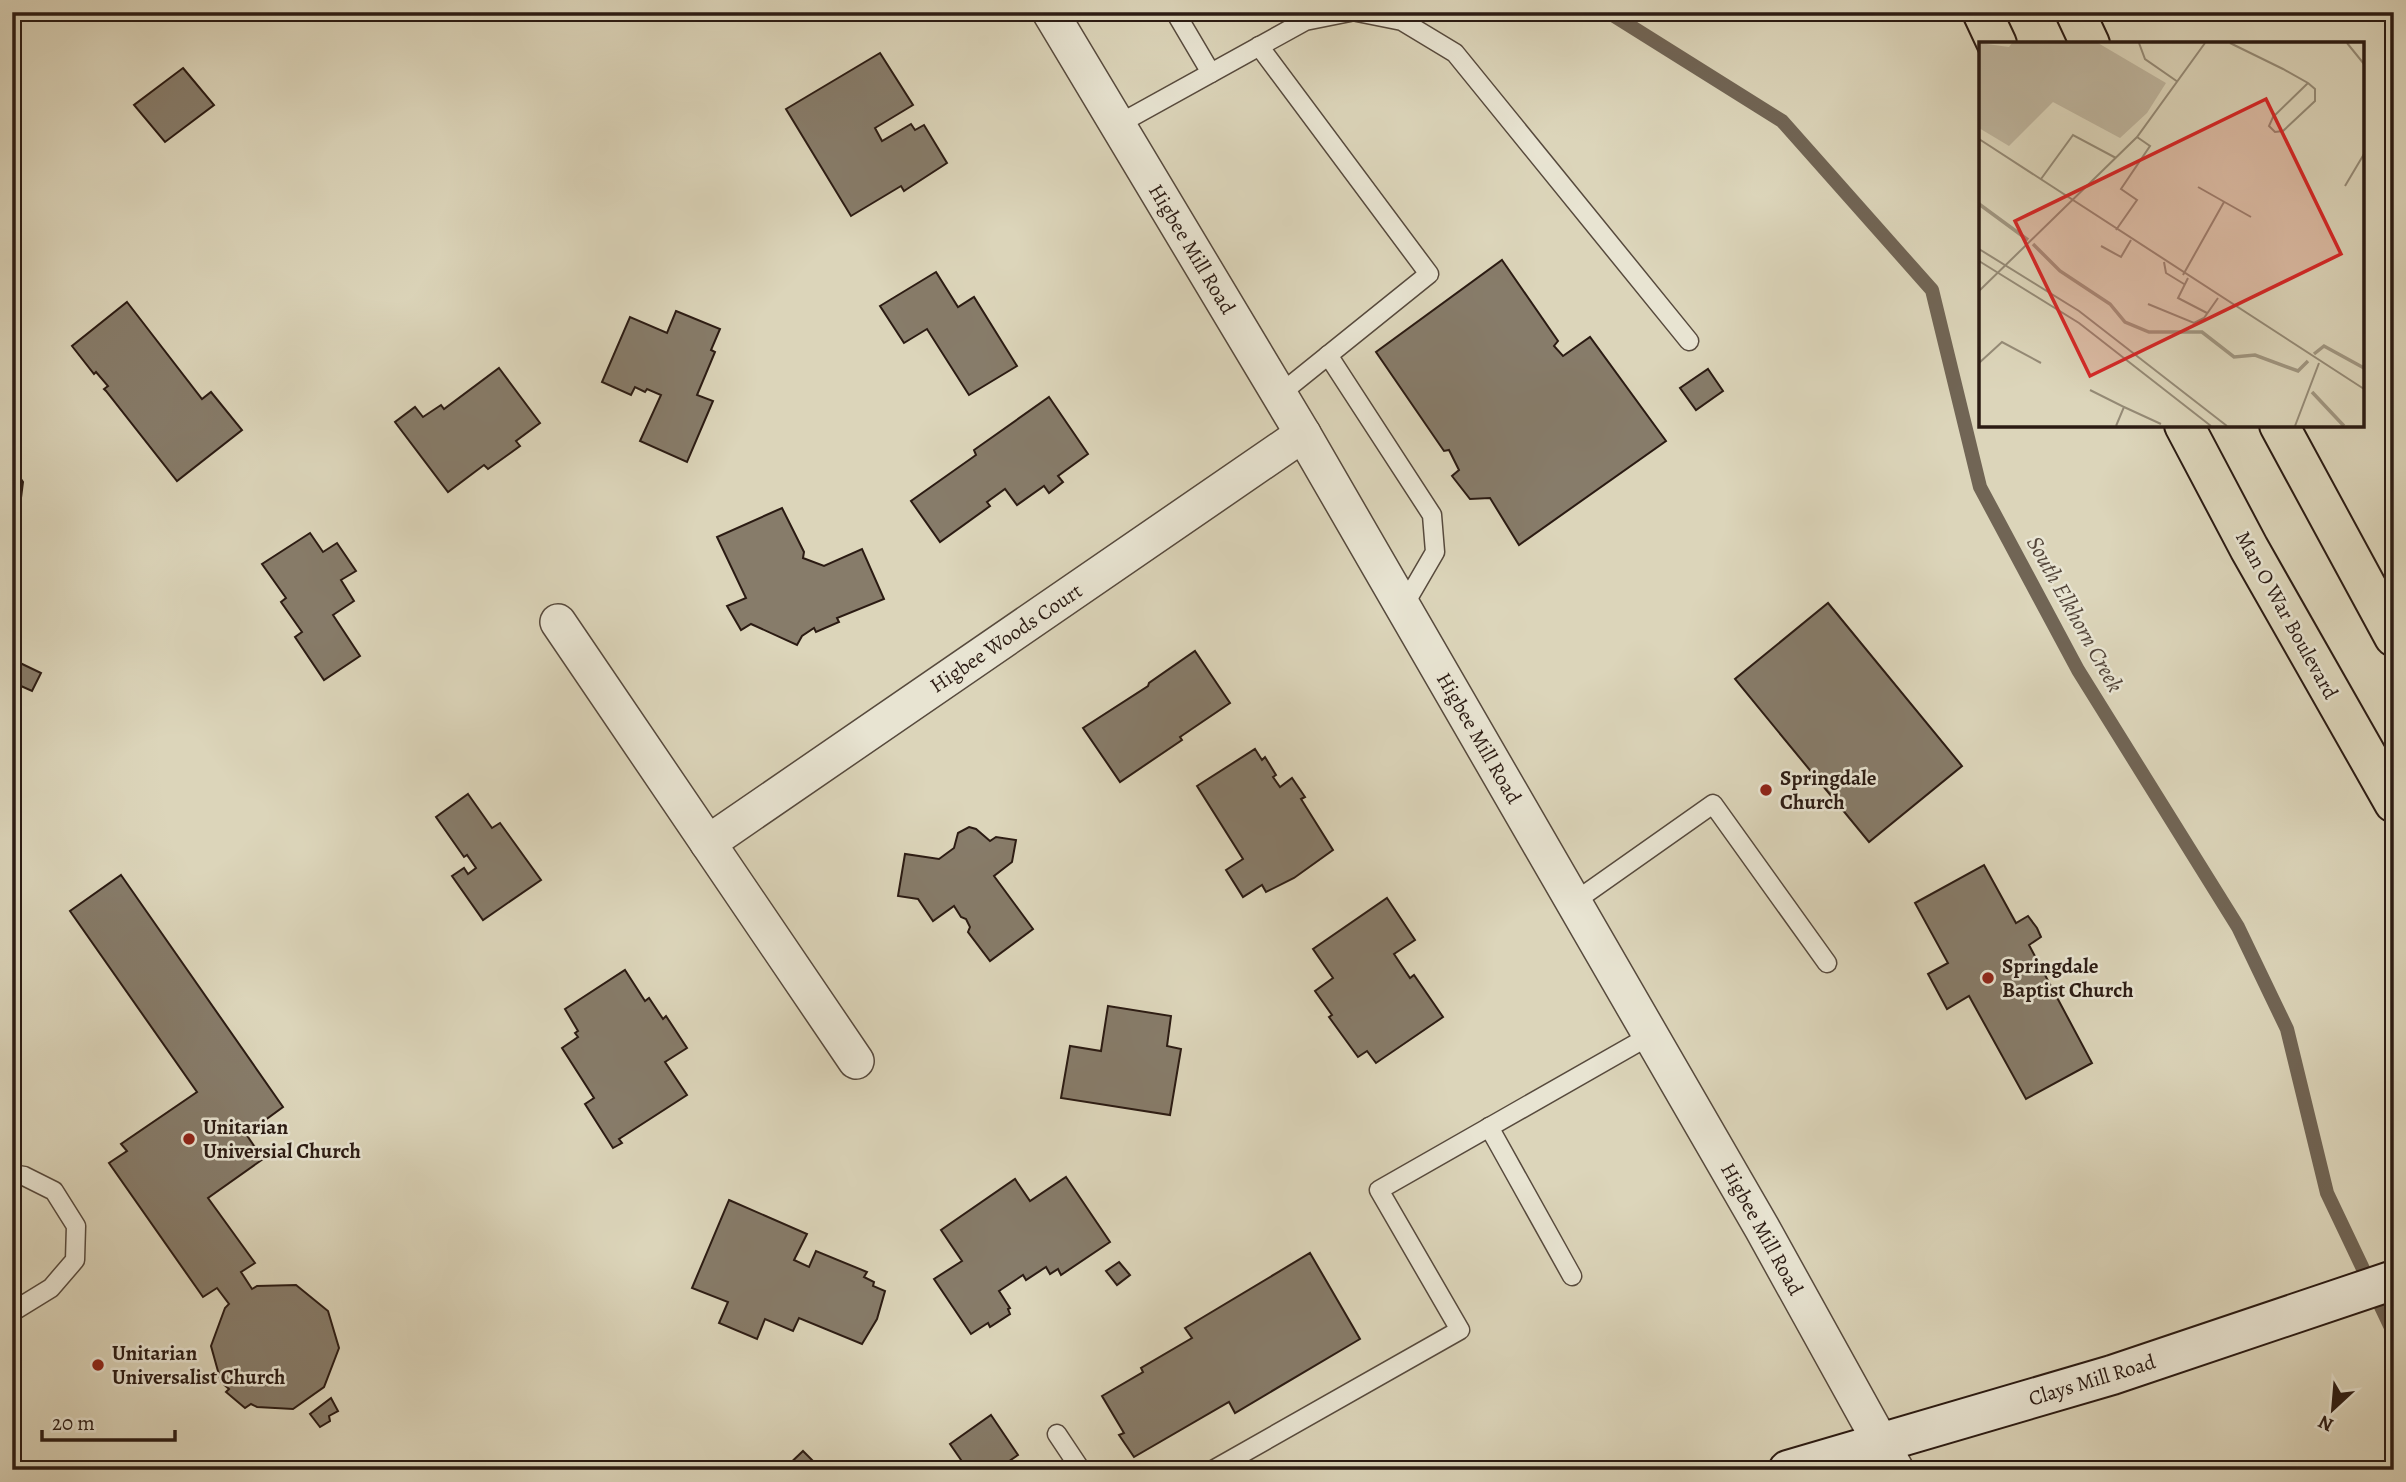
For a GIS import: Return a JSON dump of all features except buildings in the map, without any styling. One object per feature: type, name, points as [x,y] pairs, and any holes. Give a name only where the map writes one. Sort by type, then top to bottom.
[{"type":"main road","points":[[1982,12],[1996,42]]},
{"type":"main road","points":[[2075,12],[2089,42]]},
{"type":"main road","name":"Man O War Boulevard","points":[[2185,427],[2249,548],[2394,803]]},
{"type":"main road","points":[[2280,427],[2394,637]]},
{"type":"main road","name":"Clays Mill Road","points":[[1788,1470],[1889,1457],[2112,1375],[2394,1280]]},
{"type":"street","name":"Higbee Mill Road","points":[[1049,12],[1280,394],[1404,607],[1762,1228],[1889,1457]]},
{"type":"street","name":"Higbee Woods Court","points":[[708,843],[1303,434]]},
{"type":"street","points":[[558,622],[856,1061]]},
{"type":"lane","points":[[1175,12],[1211,73]]},
{"type":"lane","points":[[1117,125],[1304,21],[1350,12]]},
{"type":"lane","points":[[1356,12],[1402,21],[1455,53],[1689,341]]},
{"type":"lane","points":[[1259,46],[1429,274],[1280,394]]},
{"type":"lane","points":[[1328,355],[1432,515],[1435,552],[1404,607]]},
{"type":"lane","points":[[1574,902],[1713,804],[1827,963]]},
{"type":"lane","points":[[1213,1470],[1460,1330],[1379,1190],[1651,1035]]},
{"type":"lane","points":[[1489,1127],[1572,1276]]},
{"type":"lane","points":[[12,1174],[24,1176],[54,1192],[76,1226],[75,1260],[51,1288],[12,1312]]},
{"type":"lane","points":[[1056,1434],[1081,1470]]},
{"type":"waterway","name":"South Elkhorn Creek","points":[[1608,12],[1782,121],[1932,290],[1980,487],[2078,670],[2238,927],[2287,1029],[2327,1193],[2394,1334]]},
{"type":"place","name":"Springdale Church","points":[[1766,790]]},
{"type":"place","name":"Springdale Baptist Church","points":[[1988,978]]},
{"type":"place","name":"Unitarian Universial Church","points":[[189,1139]]},
{"type":"place","name":"Unitarian Universalist Church","points":[[98,1365]]}]
